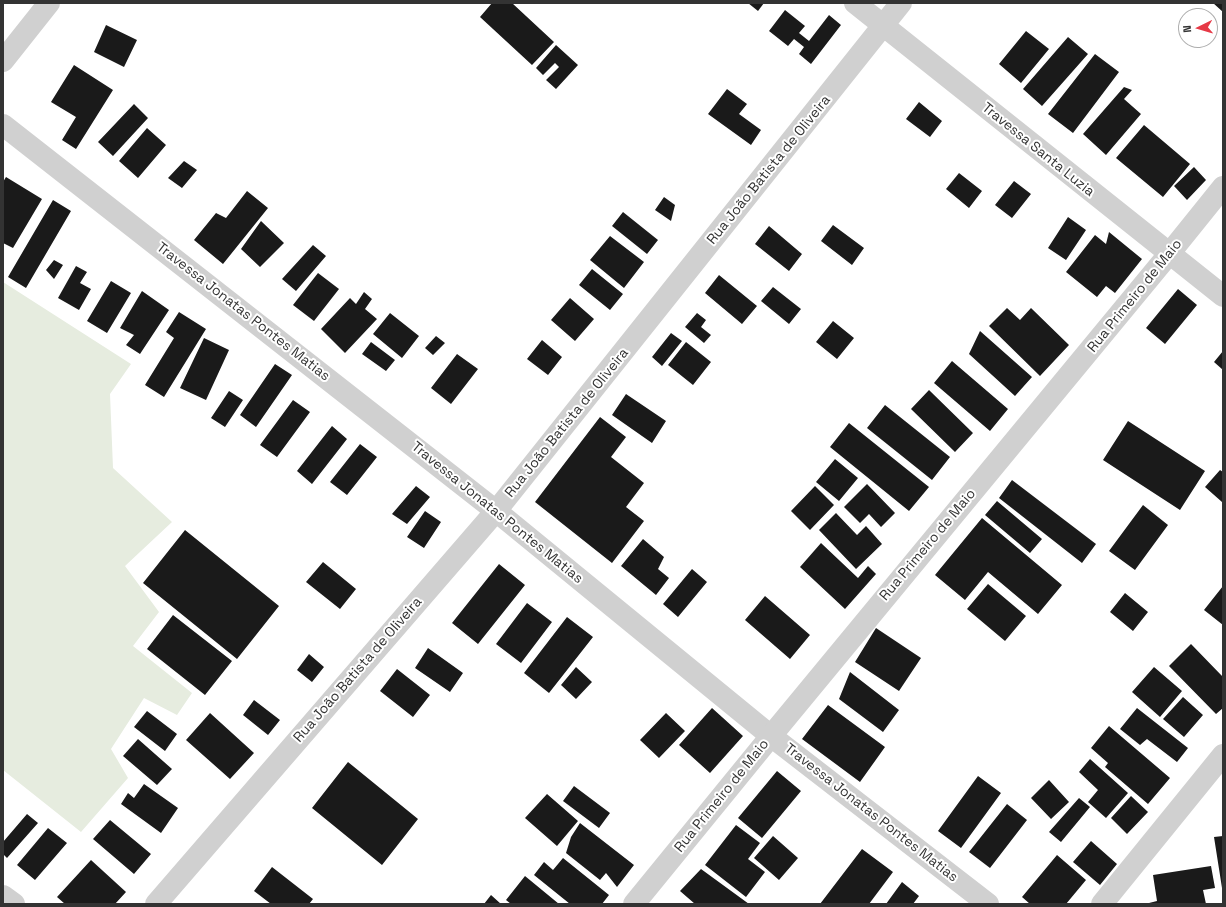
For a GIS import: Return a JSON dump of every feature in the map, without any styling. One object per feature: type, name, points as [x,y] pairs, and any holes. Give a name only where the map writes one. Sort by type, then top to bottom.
[{"type":"street","points":[[3,61],[48,3]]},
{"type":"street","name":"Travessa Santa Luzia","points":[[855,3],[1223,296]]},
{"type":"street","name":"Rua João Batista de Oliveira","points":[[156,904],[496,511],[902,3]]},
{"type":"street","name":"Travessa Jonatas Pontes Matias","points":[[3,125],[496,511],[771,736],[988,904]]},
{"type":"street","name":"Rua Primeiro de Maio","points":[[634,904],[1223,187]]},
{"type":"street","points":[[1102,904],[1223,755]]},
{"type":"street","points":[[3,896],[14,904]]},
{"type":"shaded area","points":[[3,282],[131,364],[110,394],[113,468],[172,522],[125,566],[159,612],[133,646],[192,693],[177,715],[144,698],[111,749],[128,778],[81,832],[3,770]]},
{"type":"building","points":[[492,3],[512,3],[554,42],[532,65],[480,17]]},
{"type":"building","points":[[748,3],[764,3],[758,11]]},
{"type":"building","points":[[1213,3],[1223,3],[1223,12]]},
{"type":"building","points":[[785,10],[805,26],[799,33],[809,41],[829,15],[841,25],[811,64],[799,54],[804,47],[794,39],[788,46],[769,31]]},
{"type":"building","points":[[106,25],[137,40],[124,67],[94,52]]},
{"type":"building","points":[[1026,31],[1049,49],[1021,83],[999,64]]},
{"type":"building","points":[[1068,37],[1088,54],[1042,106],[1023,89]]},
{"type":"building","points":[[556,45],[578,65],[556,89],[546,80],[559,67],[555,63],[543,75],[536,68]]},
{"type":"building","points":[[1095,54],[1119,72],[1073,133],[1048,114]]},
{"type":"building","points":[[74,65],[113,90],[76,149],[62,140],[76,117],[51,102]]},
{"type":"building","points":[[1124,87],[1132,90],[1124,99],[1141,114],[1106,155],[1083,134]]},
{"type":"building","points":[[727,89],[747,104],[739,114],[761,130],[751,145],[708,114]]},
{"type":"building","points":[[919,102],[942,121],[930,137],[906,119]]},
{"type":"building","points":[[134,104],[148,118],[113,156],[98,142]]},
{"type":"building","points":[[1144,125],[1190,164],[1163,197],[1116,158]]},
{"type":"building","points":[[147,128],[166,145],[138,178],[119,161]]},
{"type":"building","points":[[184,161],[197,170],[182,188],[168,178]]},
{"type":"building","points":[[1194,167],[1206,180],[1187,200],[1174,186]]},
{"type":"building","points":[[959,173],[982,191],[969,208],[946,189]]},
{"type":"building","points":[[6,177],[42,199],[13,248],[3,243],[3,182]]},
{"type":"building","points":[[1014,181],[1031,194],[1012,218],[995,205]]},
{"type":"building","points":[[247,191],[268,208],[223,264],[194,240],[216,213],[226,218]]},
{"type":"building","points":[[664,197],[675,205],[671,221],[655,210]]},
{"type":"building","points":[[53,200],[71,211],[26,288],[8,277]]},
{"type":"building","points":[[623,212],[658,240],[647,254],[612,226]]},
{"type":"building","points":[[1068,217],[1086,230],[1066,260],[1048,248]]},
{"type":"building","points":[[261,221],[284,243],[260,267],[241,249]]},
{"type":"building","points":[[833,225],[864,248],[852,265],[821,241]]},
{"type":"building","points":[[769,226],[802,254],[789,271],[755,244]]},
{"type":"building","points":[[1109,232],[1142,259],[1115,293],[1106,286],[1097,297],[1066,272],[1095,235],[1106,244]]},
{"type":"building","points":[[610,236],[644,262],[624,288],[590,260]]},
{"type":"building","points":[[313,245],[326,256],[296,291],[282,279]]},
{"type":"building","points":[[54,260],[63,265],[54,279],[46,270]]},
{"type":"building","points":[[76,266],[87,272],[80,283],[91,289],[79,310],[58,298]]},
{"type":"building","points":[[592,269],[623,294],[610,310],[579,285]]},
{"type":"building","points":[[318,273],[339,289],[314,321],[293,305]]},
{"type":"building","points":[[719,275],[757,306],[742,324],[705,293]]},
{"type":"building","points":[[111,281],[131,293],[107,333],[87,321]]},
{"type":"building","points":[[773,287],[801,309],[789,324],[761,301]]},
{"type":"building","points":[[1178,289],[1197,305],[1165,344],[1146,328]]},
{"type":"building","points":[[142,291],[169,310],[140,354],[126,345],[134,335],[120,328]]},
{"type":"building","points":[[364,292],[372,299],[365,309],[377,319],[345,353],[321,329],[350,298],[356,304]]},
{"type":"building","points":[[570,298],[594,319],[575,341],[551,320]]},
{"type":"building","points":[[1007,308],[1020,320],[1031,308],[1069,345],[1040,376],[989,326]]},
{"type":"building","points":[[179,312],[206,329],[164,397],[145,385],[174,338],[166,332]]},
{"type":"building","points":[[390,313],[419,336],[402,358],[373,334]]},
{"type":"building","points":[[697,313],[706,320],[701,327],[711,335],[704,343],[685,327]]},
{"type":"building","points":[[833,321],[854,338],[837,359],[816,342]]},
{"type":"building","points":[[980,331],[1032,377],[1015,396],[969,354]]},
{"type":"building","points":[[671,333],[682,341],[662,366],[652,357]]},
{"type":"building","points":[[436,336],[445,343],[433,355],[425,348]]},
{"type":"building","points":[[204,338],[229,350],[206,400],[180,388]]},
{"type":"building","points":[[542,340],[562,357],[548,375],[527,359]]},
{"type":"building","points":[[371,342],[395,360],[386,371],[362,354]]},
{"type":"building","points":[[686,342],[711,362],[693,385],[668,365]]},
{"type":"building","points":[[1223,351],[1223,370],[1214,362]]},
{"type":"building","points":[[457,354],[478,369],[451,404],[431,388]]},
{"type":"building","points":[[952,361],[1008,409],[990,431],[934,383]]},
{"type":"building","points":[[275,364],[292,375],[256,427],[240,415]]},
{"type":"building","points":[[929,390],[973,433],[955,452],[911,409]]},
{"type":"building","points":[[229,391],[243,400],[225,427],[211,418]]},
{"type":"building","points":[[626,394],[666,421],[652,443],[612,415]]},
{"type":"building","points":[[293,400],[310,412],[277,457],[260,445]]},
{"type":"building","points":[[885,405],[950,457],[932,480],[867,428]]},
{"type":"building","points":[[600,417],[626,437],[611,457],[644,483],[626,507],[644,521],[612,563],[535,502]]},
{"type":"building","points":[[1128,421],[1205,471],[1180,510],[1103,460]]},
{"type":"building","points":[[849,423],[929,487],[909,511],[830,447]]},
{"type":"building","points":[[332,426],[347,439],[312,484],[297,471]]},
{"type":"building","points":[[360,444],[377,457],[347,495],[330,482]]},
{"type":"building","points":[[835,459],[858,478],[839,501],[816,482]]},
{"type":"building","points":[[1220,470],[1223,472],[1222,502],[1205,487]]},
{"type":"building","points":[[1012,480],[1096,544],[1082,563],[999,498]]},
{"type":"building","points":[[867,484],[895,513],[881,527],[869,514],[860,523],[844,507]]},
{"type":"building","points":[[416,486],[430,497],[407,524],[392,514]]},
{"type":"building","points":[[815,486],[834,505],[810,530],[791,511]]},
{"type":"building","points":[[997,501],[1042,539],[1030,553],[985,515]]},
{"type":"building","points":[[1143,505],[1168,525],[1135,570],[1109,551]]},
{"type":"building","points":[[425,511],[441,522],[424,548],[407,537]]},
{"type":"building","points":[[836,513],[857,535],[866,526],[882,544],[856,569],[819,530]]},
{"type":"building","points":[[982,518],[1062,585],[1038,614],[988,572],[965,600],[935,575]]},
{"type":"building","points":[[185,530],[279,606],[237,659],[143,583]]},
{"type":"building","points":[[643,539],[664,557],[658,569],[669,578],[656,595],[621,566]]},
{"type":"building","points":[[821,543],[858,578],[868,566],[876,574],[845,609],[800,567]]},
{"type":"building","points":[[323,562],[356,589],[340,609],[306,582]]},
{"type":"building","points":[[499,564],[525,585],[478,644],[452,623]]},
{"type":"building","points":[[692,569],[707,582],[678,617],[663,604]]},
{"type":"building","points":[[988,584],[1026,616],[1005,641],[967,609]]},
{"type":"building","points":[[1223,586],[1223,625],[1204,610]]},
{"type":"building","points":[[1125,593],[1148,612],[1133,631],[1110,612]]},
{"type":"building","points":[[765,596],[810,635],[790,659],[745,620]]},
{"type":"building","points":[[527,603],[552,622],[521,663],[496,644]]},
{"type":"building","points":[[173,615],[232,661],[205,695],[147,649]]},
{"type":"building","points":[[567,617],[593,637],[549,693],[524,673]]},
{"type":"building","points":[[876,628],[921,658],[899,691],[855,662]]},
{"type":"building","points":[[1191,644],[1223,677],[1223,708],[1216,714],[1169,666]]},
{"type":"building","points":[[428,648],[463,673],[450,692],[415,668]]},
{"type":"building","points":[[309,654],[324,667],[312,682],[297,670]]},
{"type":"building","points":[[576,667],[592,682],[576,699],[561,685]]},
{"type":"building","points":[[1154,667],[1182,691],[1160,717],[1132,692]]},
{"type":"building","points":[[397,669],[430,695],[413,717],[380,691]]},
{"type":"building","points":[[850,672],[899,710],[883,732],[839,699]]},
{"type":"building","points":[[1183,697],[1203,715],[1184,737],[1163,719]]},
{"type":"building","points":[[254,700],[280,720],[268,735],[243,715]]},
{"type":"building","points":[[828,705],[885,747],[860,782],[802,739]]},
{"type":"building","points":[[712,708],[743,736],[710,773],[679,745]]},
{"type":"building","points":[[1137,708],[1188,748],[1177,762],[1147,739],[1140,745],[1120,729]]},
{"type":"building","points":[[147,711],[177,734],[165,751],[134,727]]},
{"type":"building","points":[[210,713],[254,753],[230,779],[186,740]]},
{"type":"building","points":[[666,713],[685,731],[659,758],[640,740]]},
{"type":"building","points":[[1109,726],[1170,778],[1148,804],[1105,767],[1108,763],[1091,748]]},
{"type":"building","points":[[138,739],[172,769],[157,785],[123,756]]},
{"type":"building","points":[[1090,759],[1128,793],[1106,818],[1088,802],[1098,790],[1079,772]]},
{"type":"building","points":[[348,762],[418,819],[382,865],[312,808]]},
{"type":"building","points":[[777,771],[801,791],[762,838],[738,818]]},
{"type":"building","points":[[978,776],[1001,793],[961,848],[938,831]]},
{"type":"building","points":[[1049,780],[1069,802],[1051,819],[1031,798]]},
{"type":"building","points":[[144,784],[178,808],[161,833],[121,804],[128,793],[134,798]]},
{"type":"building","points":[[574,786],[610,813],[599,828],[563,801]]},
{"type":"building","points":[[547,794],[578,821],[557,846],[525,818]]},
{"type":"building","points":[[1131,796],[1148,812],[1127,834],[1111,818]]},
{"type":"building","points":[[1079,798],[1090,807],[1061,842],[1049,832]]},
{"type":"building","points":[[1007,804],[1027,820],[990,868],[969,852]]},
{"type":"building","points":[[27,814],[38,823],[7,858],[3,854],[3,842]]},
{"type":"building","points":[[110,820],[151,854],[134,874],[93,839]]},
{"type":"building","points":[[580,823],[634,865],[617,887],[606,873],[600,880],[566,853],[571,837]]},
{"type":"building","points":[[736,825],[760,843],[748,859],[765,872],[746,897],[705,865]]},
{"type":"building","points":[[48,828],[67,843],[35,880],[17,865]]},
{"type":"building","points":[[773,836],[798,858],[779,880],[754,858]]},
{"type":"building","points":[[1223,836],[1223,888],[1222,888],[1214,837]]},
{"type":"building","points":[[1091,841],[1117,864],[1100,885],[1073,862]]},
{"type":"building","points":[[862,849],[893,872],[869,904],[820,904]]},
{"type":"building","points":[[1057,855],[1086,880],[1066,904],[1030,904],[1022,897]]},
{"type":"building","points":[[563,858],[609,895],[602,904],[570,904],[534,875],[544,862],[553,870]]},
{"type":"building","points":[[91,860],[126,892],[115,904],[65,904],[57,897]]},
{"type":"building","points":[[1211,866],[1215,888],[1203,890],[1206,904],[1145,904],[1157,901],[1153,875]]},
{"type":"building","points":[[272,867],[313,899],[309,904],[271,904],[254,891]]},
{"type":"building","points":[[701,869],[749,904],[695,904],[680,891]]},
{"type":"building","points":[[525,876],[559,904],[511,904],[506,900]]},
{"type":"building","points":[[902,882],[919,896],[913,904],[886,904]]},
{"type":"building","points":[[491,895],[501,904],[484,904]]}]
